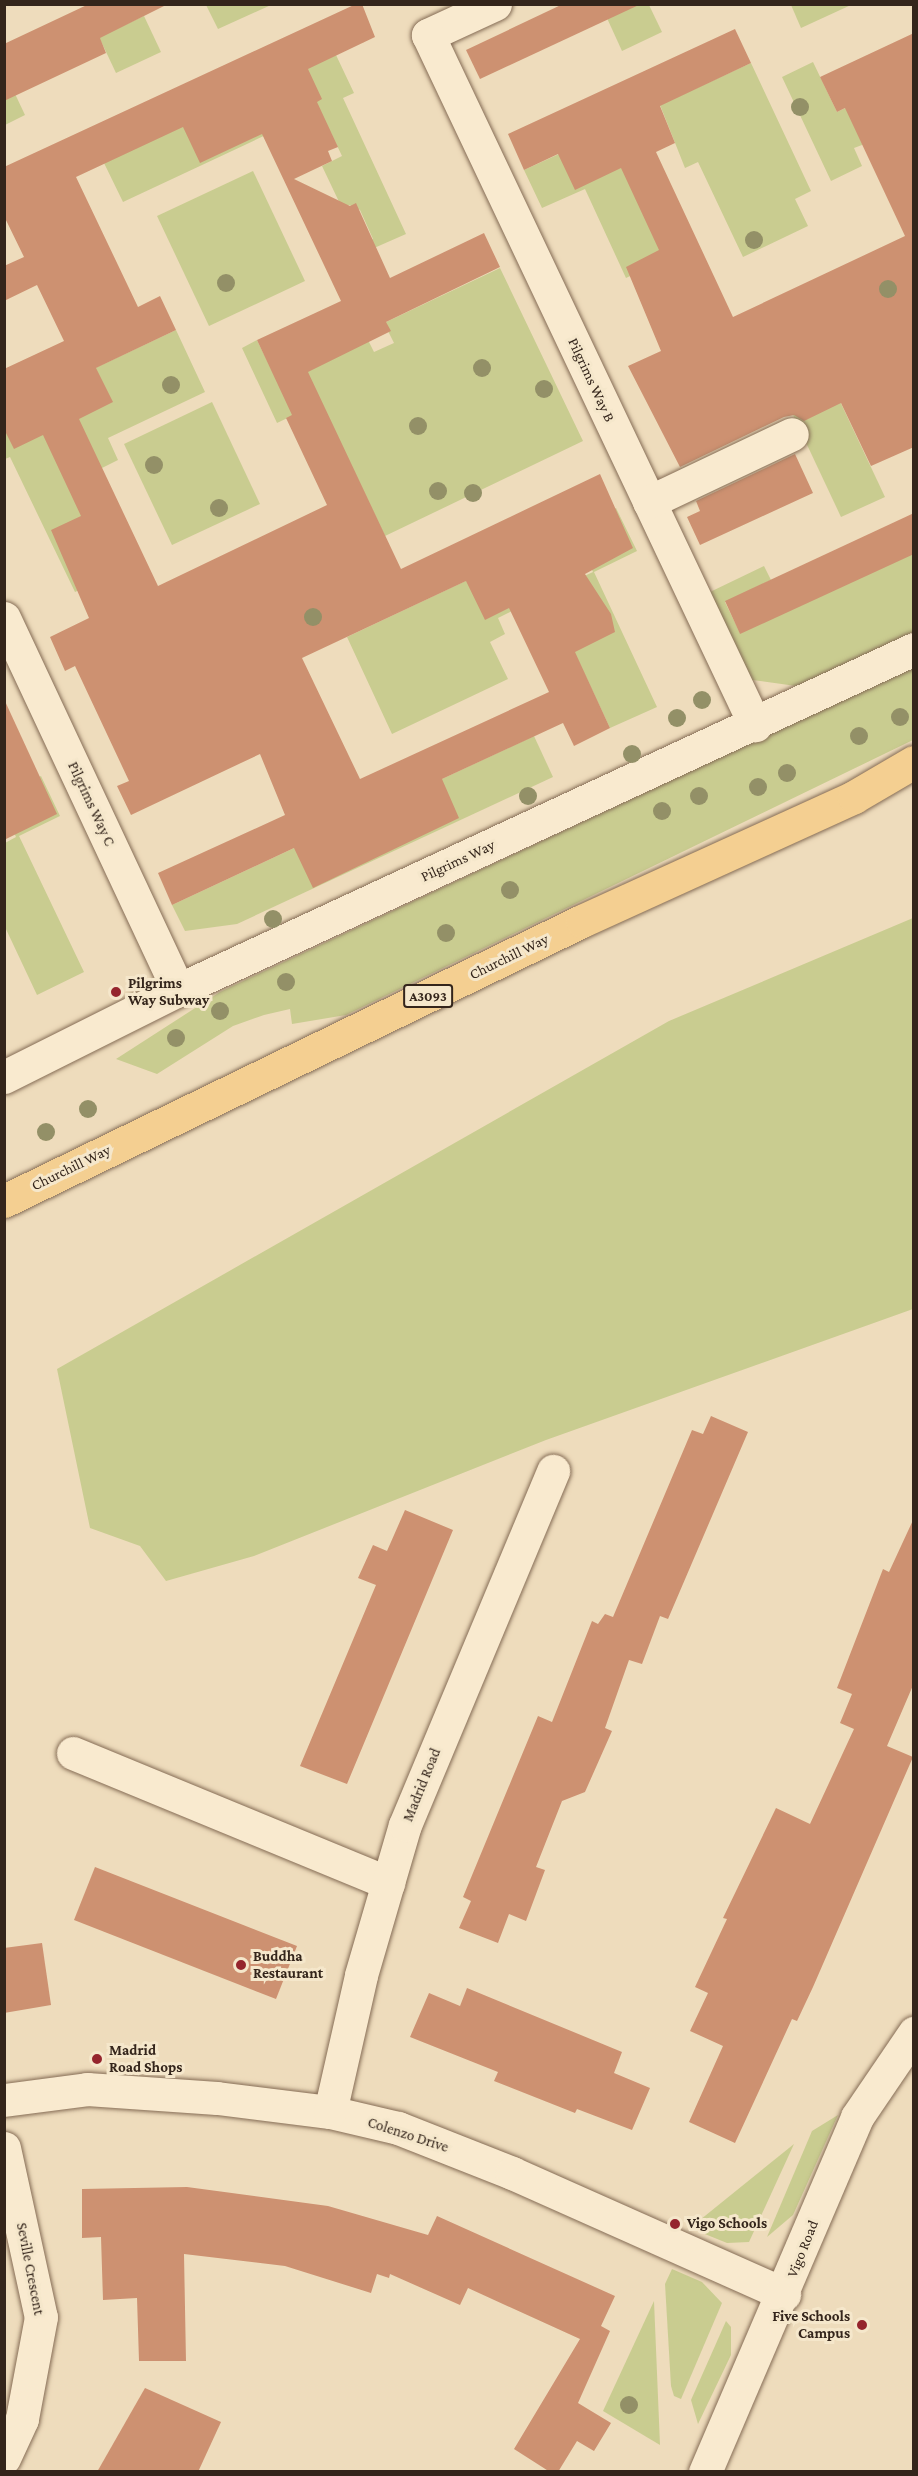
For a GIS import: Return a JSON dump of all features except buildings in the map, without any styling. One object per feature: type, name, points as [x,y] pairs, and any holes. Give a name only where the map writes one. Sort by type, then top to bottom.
[{"type":"main road","name":"Churchill Way","points":[[4,1201],[582,921],[854,797],[914,762]]},
{"type":"main road","name":"Churchill Way","points":[[854,797],[914,785]]},
{"type":"street","name":"Pilgrims Way B","points":[[495,4],[428,35],[755,725]]},
{"type":"street","points":[[649,502],[792,434]]},
{"type":"street","name":"Pilgrims Way C","points":[[4,618],[178,990]]},
{"type":"street","name":"Pilgrims Way","points":[[4,1077],[178,990],[755,725],[914,649]]},
{"type":"street","name":"Madrid Road","points":[[330,2112],[361,1975],[405,1825],[553,1471]]},
{"type":"street","points":[[73,1753],[388,1883]]},
{"type":"street","name":"Vigo Road","points":[[705,2472],[784,2294],[857,2117],[914,2033]]},
{"type":"street","name":"Colenzo Drive","points":[[4,2100],[87,2089],[217,2098],[330,2112],[398,2128],[512,2172],[784,2294]]},
{"type":"street","name":"Seville Crescent","points":[[4,2148],[41,2317],[22,2419],[4,2458]]},
{"type":"green space","points":[[206,5],[271,5],[218,29]]},
{"type":"green space","points":[[601,5],[649,5],[662,32],[622,51]]},
{"type":"green space","points":[[791,5],[851,5],[801,28]]},
{"type":"green space","points":[[144,16],[161,52],[116,73],[99,37]]},
{"type":"green space","points":[[336,55],[354,93],[343,98],[406,234],[365,252],[362,244],[373,239],[360,210],[349,205],[342,208],[322,166],[342,156],[331,133],[300,119],[123,202],[104,163]]},
{"type":"green space","points":[[813,62],[837,112],[913,76],[862,145],[854,148],[862,166],[831,181],[782,77]]},
{"type":"green space","points":[[751,63],[811,191],[795,199],[808,226],[743,257],[698,162],[685,168],[660,105]]},
{"type":"green space","points":[[8,79],[25,115],[5,125],[4,81]]},
{"type":"green space","points":[[616,128],[664,260],[626,278],[585,189],[542,208],[524,170]]},
{"type":"green space","points":[[253,171],[305,281],[209,326],[157,216]]},
{"type":"green space","points":[[500,268],[583,441],[385,536],[321,402],[277,423],[242,348],[257,340],[274,375],[364,332],[374,352],[394,343],[384,323]]},
{"type":"green space","points":[[176,330],[205,392],[108,438],[118,460],[102,468],[110,576],[75,592],[10,457],[5,459],[4,411]]},
{"type":"green space","points":[[821,361],[885,497],[841,517],[777,381]]},
{"type":"green space","points":[[212,402],[260,504],[172,545],[124,444]]},
{"type":"green space","points":[[616,508],[637,551],[594,572],[657,707],[610,728],[547,594],[498,618],[505,634],[490,642],[508,679],[392,734],[347,637],[527,552],[547,593],[593,572],[573,529]]},
{"type":"green space","points":[[913,553],[913,632],[803,687],[745,679],[710,592],[764,566],[771,580],[725,602],[740,633]]},
{"type":"green space","points":[[913,667],[913,740],[346,1015],[292,1024],[290,1009],[264,1015],[233,1026],[157,1074],[116,1059],[220,992]]},
{"type":"green space","points":[[534,736],[553,777],[237,924],[185,931],[172,905]]},
{"type":"green space","points":[[41,776],[60,816],[19,836],[84,972],[37,995],[5,927],[5,843],[16,837],[5,812],[5,793]]},
{"type":"green space","points":[[913,918],[913,1309],[546,1440],[254,1556],[166,1581],[140,1546],[90,1528],[57,1369],[669,1021]]},
{"type":"green space","points":[[838,2115],[793,2215],[767,2237],[812,2131]]},
{"type":"green space","points":[[794,2144],[749,2242],[727,2243],[690,2228]]},
{"type":"green space","points":[[672,2269],[702,2282],[722,2303],[681,2399],[674,2396],[671,2386],[665,2284]]},
{"type":"green space","points":[[654,2301],[660,2445],[603,2411]]},
{"type":"green space","points":[[726,2321],[731,2327],[731,2355],[698,2424],[691,2400]]},
{"type":"place","name":"Pilgrims Way Subway","points":[[116,992]]},
{"type":"place","name":"Buddha Restaurant","points":[[241,1965]]},
{"type":"place","name":"Madrid Road Shops","points":[[97,2059]]},
{"type":"place","name":"Vigo Schools","points":[[675,2224]]},
{"type":"place","name":"Five Schools Campus","points":[[862,2325]]}]
